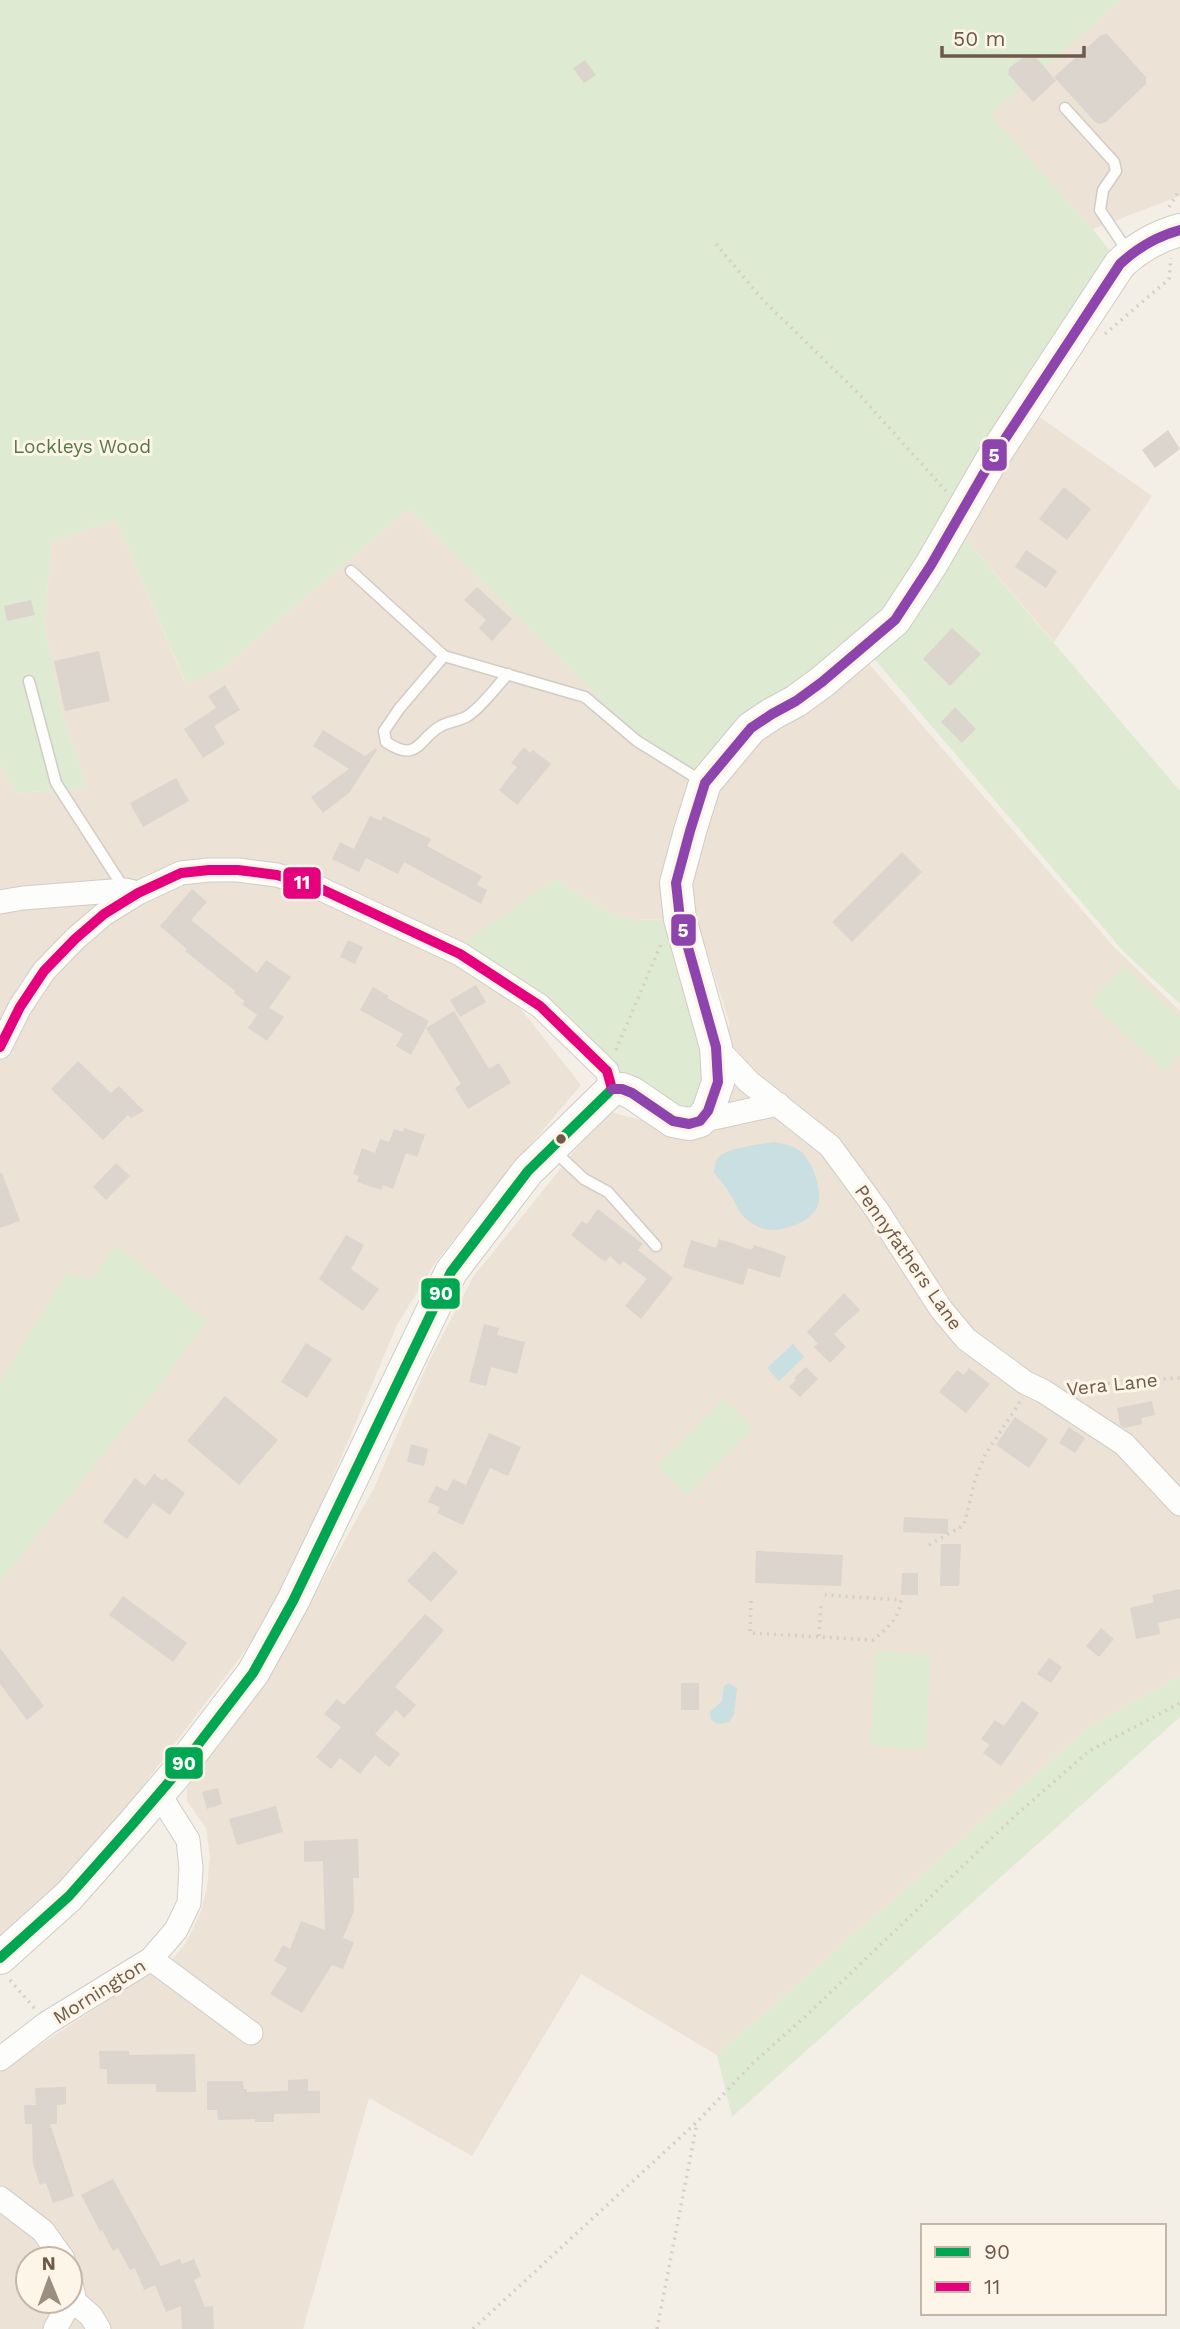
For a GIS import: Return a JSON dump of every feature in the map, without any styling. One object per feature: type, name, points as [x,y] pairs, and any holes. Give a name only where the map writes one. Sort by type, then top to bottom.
[{"type":"street","points":[[700,1121],[708,1111],[718,1082],[716,1047],[680,919],[676,883],[705,783],[751,728],[822,682],[895,620],[931,565],[995,454],[1120,264],[1130,254],[1176,231]]},
{"type":"street","points":[[0,902],[132,891],[181,873],[209,870],[239,870],[276,875],[319,888],[460,954],[540,1006],[609,1080],[673,1121],[689,1124],[778,1104]]},
{"type":"street","points":[[0,1047],[20,1007],[44,971],[75,939],[132,891]]},
{"type":"street","name":"Pennyfathers Lane","points":[[716,1047],[749,1082],[830,1146],[877,1210],[941,1309],[966,1339],[1124,1444],[1180,1504]]},
{"type":"street","points":[[4,1968],[159,1794],[253,1673],[287,1613],[451,1272],[528,1171],[609,1080]]},
{"type":"street","name":"Mornington","points":[[0,2059],[47,2023],[151,1959],[176,1930],[189,1903],[191,1868],[188,1840],[159,1794]]},
{"type":"street","points":[[151,1959],[251,2033]]},
{"type":"street","points":[[0,2198],[43,2231],[53,2245]]},
{"type":"street","points":[[84,2309],[92,2316],[99,2329]]},
{"type":"lane","points":[[1065,108],[1114,162],[1116,171],[1103,190],[1100,210],[1130,254]]},
{"type":"lane","points":[[351,571],[444,656],[585,697],[637,741],[705,783]]},
{"type":"lane","points":[[444,656],[384,731],[386,742],[396,748],[411,750],[424,742],[440,726],[470,716],[508,674]]},
{"type":"lane","points":[[29,681],[55,783],[132,891]]},
{"type":"lane","points":[[550,1148],[584,1179],[608,1192],[656,1246]]},
{"type":"path","points":[[1096,342],[1169,279],[1176,231]]},
{"type":"path","points":[[716,244],[762,300],[858,393],[964,509]]},
{"type":"path","points":[[609,1080],[663,939]]},
{"type":"path","name":"Vera Lane","points":[[1037,1388],[1180,1377]]},
{"type":"path","points":[[929,1545],[964,1525],[975,1480],[985,1455],[1037,1388]]},
{"type":"path","points":[[751,1601],[750,1633],[873,1640],[897,1617],[901,1600],[825,1595]]},
{"type":"path","points":[[819,1636],[821,1604]]},
{"type":"path","points":[[474,2329],[698,2121],[753,2063],[1016,1815],[1089,1751],[1180,1703]]},
{"type":"path","points":[[4,1968],[47,2023]]},
{"type":"path","points":[[657,2329],[698,2121]]},
{"type":"shaded area","points":[[1121,0],[1180,0],[1180,196],[1093,229],[990,115]]},
{"type":"shaded area","points":[[1034,413],[1152,496],[1054,642],[956,528]]},
{"type":"shaded area","points":[[409,509],[649,747],[857,650],[1114,947],[1180,1011],[1180,1676],[1088,1728],[717,2055],[581,1974],[472,2156],[369,2098],[303,2329],[0,2329],[0,2046],[12,2063],[173,1958],[186,1943],[200,1914],[207,1888],[210,1856],[206,1828],[187,1801],[187,1788],[280,1656],[374,1488],[429,1361],[473,1277],[607,1111],[698,1135],[726,1080],[729,1022],[696,917],[634,920],[609,913],[556,879],[468,942],[581,1085],[435,1263],[397,1325],[297,1562],[257,1635],[114,1824],[49,1894],[0,1938],[0,764],[15,793],[87,788],[64,720],[44,625],[52,541],[116,520],[185,682],[222,669]]},
{"type":"shaded area","points":[[774,1142],[794,1147],[809,1161],[819,1199],[815,1210],[806,1220],[773,1230],[757,1226],[744,1217],[727,1188],[714,1173],[717,1160],[723,1154]]},
{"type":"shaded area","points":[[793,1344],[804,1357],[779,1381],[767,1368]]},
{"type":"shaded area","points":[[729,1683],[737,1688],[734,1714],[729,1722],[718,1724],[711,1720],[710,1712],[722,1701],[724,1686]]},
{"type":"green space","name":"Lockleys Wood","points":[[0,0],[1121,0],[991,115],[1093,229],[1120,264],[956,528],[1180,791],[1180,1004],[1123,951],[865,648],[705,783],[637,741],[588,687],[409,509],[222,669],[186,683],[116,520],[52,541],[44,625],[64,720],[87,788],[15,793],[0,764]]},
{"type":"green space","points":[[556,879],[609,913],[634,920],[680,919],[716,1047],[700,1121],[607,1071],[460,954],[467,941]]},
{"type":"green space","points":[[1124,966],[1180,1018],[1180,1054],[1164,1071],[1090,1002]]},
{"type":"green space","points":[[117,1245],[207,1321],[158,1388],[0,1581],[0,1382],[66,1274],[91,1280]]},
{"type":"green space","points":[[724,1399],[753,1428],[687,1495],[657,1465]]},
{"type":"green space","points":[[876,1651],[931,1654],[926,1749],[870,1746]]},
{"type":"green space","points":[[1180,1676],[1180,1717],[732,2117],[717,2055],[1088,1728]]},
{"type":"building","points":[[1107,34],[1146,77],[1146,84],[1106,122],[1099,124],[1054,77],[1101,35]]},
{"type":"building","points":[[1028,54],[1034,55],[1056,81],[1033,102],[1008,74],[1009,68]]},
{"type":"building","points":[[585,60],[596,75],[584,83],[573,68]]},
{"type":"building","points":[[1168,430],[1180,449],[1155,468],[1142,450]]},
{"type":"building","points":[[1064,487],[1091,509],[1067,540],[1039,519]]},
{"type":"building","points":[[1026,550],[1057,571],[1046,588],[1015,567]]},
{"type":"building","points":[[477,587],[512,619],[492,641],[479,628],[486,620],[464,600]]},
{"type":"building","points":[[31,600],[35,615],[7,621],[4,606]]},
{"type":"building","points":[[952,628],[981,654],[950,686],[923,659]]},
{"type":"building","points":[[99,651],[110,701],[65,711],[54,661]]},
{"type":"building","points":[[225,685],[240,710],[214,726],[225,744],[203,758],[184,729],[216,708],[208,696]]},
{"type":"building","points":[[955,707],[976,729],[962,743],[941,722]]},
{"type":"building","points":[[323,730],[365,756],[376,748],[377,750],[349,793],[323,813],[311,797],[349,769],[313,746]]},
{"type":"building","points":[[524,747],[530,753],[533,750],[551,764],[517,805],[499,790],[517,767],[511,763]]},
{"type":"building","points":[[176,778],[189,801],[143,827],[130,803]]},
{"type":"building","points":[[370,816],[381,821],[383,816],[431,839],[427,846],[482,876],[477,885],[487,890],[481,904],[404,862],[398,874],[366,858],[359,872],[332,859],[340,842],[354,849]]},
{"type":"building","points":[[902,852],[922,872],[852,942],[832,922]]},
{"type":"building","points":[[192,889],[207,902],[191,920],[257,973],[266,960],[291,977],[269,1008],[284,1017],[267,1041],[248,1028],[257,1015],[242,1004],[245,1001],[185,951],[187,949],[160,926]]},
{"type":"building","points":[[348,940],[363,947],[355,964],[340,957]]},
{"type":"building","points":[[476,985],[486,1002],[460,1017],[450,1000]]},
{"type":"building","points":[[373,987],[389,996],[387,998],[429,1021],[411,1055],[396,1046],[403,1034],[360,1010]]},
{"type":"building","points":[[454,1011],[489,1069],[499,1063],[511,1083],[468,1109],[455,1088],[461,1084],[426,1028]]},
{"type":"building","points":[[78,1061],[111,1093],[119,1086],[144,1111],[131,1118],[128,1115],[103,1140],[51,1089]]},
{"type":"building","points":[[404,1128],[425,1135],[417,1157],[406,1153],[393,1189],[383,1185],[381,1190],[357,1182],[359,1176],[353,1174],[362,1148],[375,1153],[380,1139],[389,1142],[394,1129],[403,1132]]},
{"type":"building","points":[[116,1163],[130,1176],[106,1200],[93,1187]]},
{"type":"building","points":[[0,1173],[20,1221],[0,1228]]},
{"type":"building","points":[[598,1209],[643,1244],[638,1250],[673,1278],[641,1319],[625,1306],[647,1279],[623,1261],[620,1265],[610,1256],[605,1262],[571,1235],[582,1221],[587,1224]]},
{"type":"building","points":[[346,1235],[364,1245],[351,1269],[379,1289],[363,1311],[319,1279]]},
{"type":"building","points":[[719,1239],[752,1250],[754,1245],[786,1256],[780,1278],[748,1268],[743,1285],[683,1267],[691,1240],[716,1248]]},
{"type":"building","points":[[844,1293],[860,1310],[834,1334],[846,1347],[830,1363],[814,1347],[818,1344],[807,1332]]},
{"type":"building","points":[[484,1324],[499,1328],[497,1335],[525,1342],[517,1374],[491,1367],[486,1386],[469,1382]]},
{"type":"building","points":[[306,1343],[332,1359],[307,1398],[281,1382]]},
{"type":"building","points":[[806,1367],[818,1379],[800,1397],[789,1387]]},
{"type":"building","points":[[969,1368],[990,1384],[966,1413],[939,1392],[957,1370],[964,1375]]},
{"type":"building","points":[[225,1396],[278,1440],[239,1485],[187,1441]]},
{"type":"building","points":[[1152,1401],[1155,1415],[1141,1418],[1142,1424],[1125,1428],[1120,1425],[1117,1408]]},
{"type":"building","points":[[1015,1417],[1048,1439],[1029,1468],[996,1445]]},
{"type":"building","points":[[1069,1427],[1085,1438],[1075,1453],[1059,1443]]},
{"type":"building","points":[[489,1433],[521,1447],[508,1476],[490,1468],[463,1525],[437,1513],[440,1507],[428,1502],[436,1486],[447,1491],[453,1479],[466,1485]]},
{"type":"building","points":[[411,1444],[428,1449],[424,1466],[407,1462]]},
{"type":"building","points":[[154,1474],[163,1481],[165,1478],[185,1493],[170,1515],[153,1503],[127,1539],[103,1522],[135,1478],[145,1486]]},
{"type":"building","points":[[904,1517],[948,1519],[948,1534],[903,1532]]},
{"type":"building","points":[[941,1544],[961,1544],[959,1586],[940,1586]]},
{"type":"building","points":[[434,1551],[458,1572],[431,1602],[407,1581]]},
{"type":"building","points":[[756,1551],[843,1555],[841,1586],[755,1583]]},
{"type":"building","points":[[902,1573],[918,1573],[918,1595],[901,1595]]},
{"type":"building","points":[[1180,1589],[1180,1618],[1158,1623],[1160,1634],[1136,1639],[1130,1608],[1154,1602],[1152,1595]]},
{"type":"building","points":[[123,1596],[187,1643],[173,1662],[109,1615]]},
{"type":"building","points":[[425,1614],[444,1630],[395,1687],[416,1705],[404,1718],[396,1710],[375,1734],[400,1754],[389,1767],[375,1755],[360,1774],[340,1758],[331,1769],[316,1757],[341,1727],[324,1714],[337,1699],[344,1705]]},
{"type":"building","points":[[1101,1628],[1114,1639],[1099,1657],[1086,1646]]},
{"type":"building","points":[[0,1648],[44,1706],[27,1720],[0,1684]]},
{"type":"building","points":[[1049,1658],[1062,1667],[1051,1683],[1037,1674]]},
{"type":"building","points":[[681,1683],[699,1683],[699,1710],[681,1710]]},
{"type":"building","points":[[1022,1701],[1039,1713],[1001,1766],[983,1753],[990,1745],[981,1739],[995,1720],[1004,1726]]},
{"type":"building","points":[[218,1788],[222,1804],[207,1809],[202,1792]]},
{"type":"building","points":[[276,1806],[283,1832],[237,1845],[229,1819]]},
{"type":"building","points":[[358,1839],[359,1878],[353,1878],[354,1911],[343,1938],[354,1942],[343,1969],[332,1965],[302,2013],[270,1994],[287,1968],[274,1961],[283,1945],[290,1949],[301,1921],[325,1930],[323,1861],[304,1862],[304,1841]]},
{"type":"building","points":[[99,2051],[129,2051],[129,2055],[195,2054],[196,2092],[156,2092],[156,2084],[107,2084],[107,2069],[100,2069]]},
{"type":"building","points":[[308,2079],[308,2091],[320,2091],[320,2113],[274,2114],[274,2122],[255,2122],[255,2119],[218,2120],[217,2110],[207,2110],[207,2081],[243,2081],[247,2092],[288,2091],[288,2080]]},
{"type":"building","points":[[66,2087],[66,2104],[57,2105],[57,2124],[50,2124],[74,2196],[53,2203],[46,2183],[40,2185],[33,2164],[32,2124],[25,2124],[24,2105],[36,2105],[35,2088]]},
{"type":"building","points":[[113,2179],[161,2266],[180,2259],[182,2264],[194,2259],[201,2276],[194,2280],[205,2307],[213,2306],[214,2329],[182,2329],[181,2306],[166,2312],[155,2285],[144,2290],[135,2268],[130,2270],[118,2248],[113,2251],[81,2195]]},
{"type":"transit line","name":"5","points":[[612,1089],[632,1093],[673,1121],[689,1124],[700,1121],[708,1111],[718,1082],[716,1047],[680,919],[676,883],[705,783],[751,728],[822,682],[895,620],[931,565],[995,454],[1120,264],[1148,244],[1180,230]]},
{"type":"transit line","name":"11","points":[[0,1047],[20,1007],[44,971],[104,914],[138,893],[181,873],[238,870],[277,875],[319,888],[460,954],[540,1006],[607,1071],[612,1089]]},
{"type":"transit line","name":"90","points":[[0,1958],[69,1896],[174,1776],[253,1673],[293,1601],[451,1272],[528,1171],[612,1089]]}]
